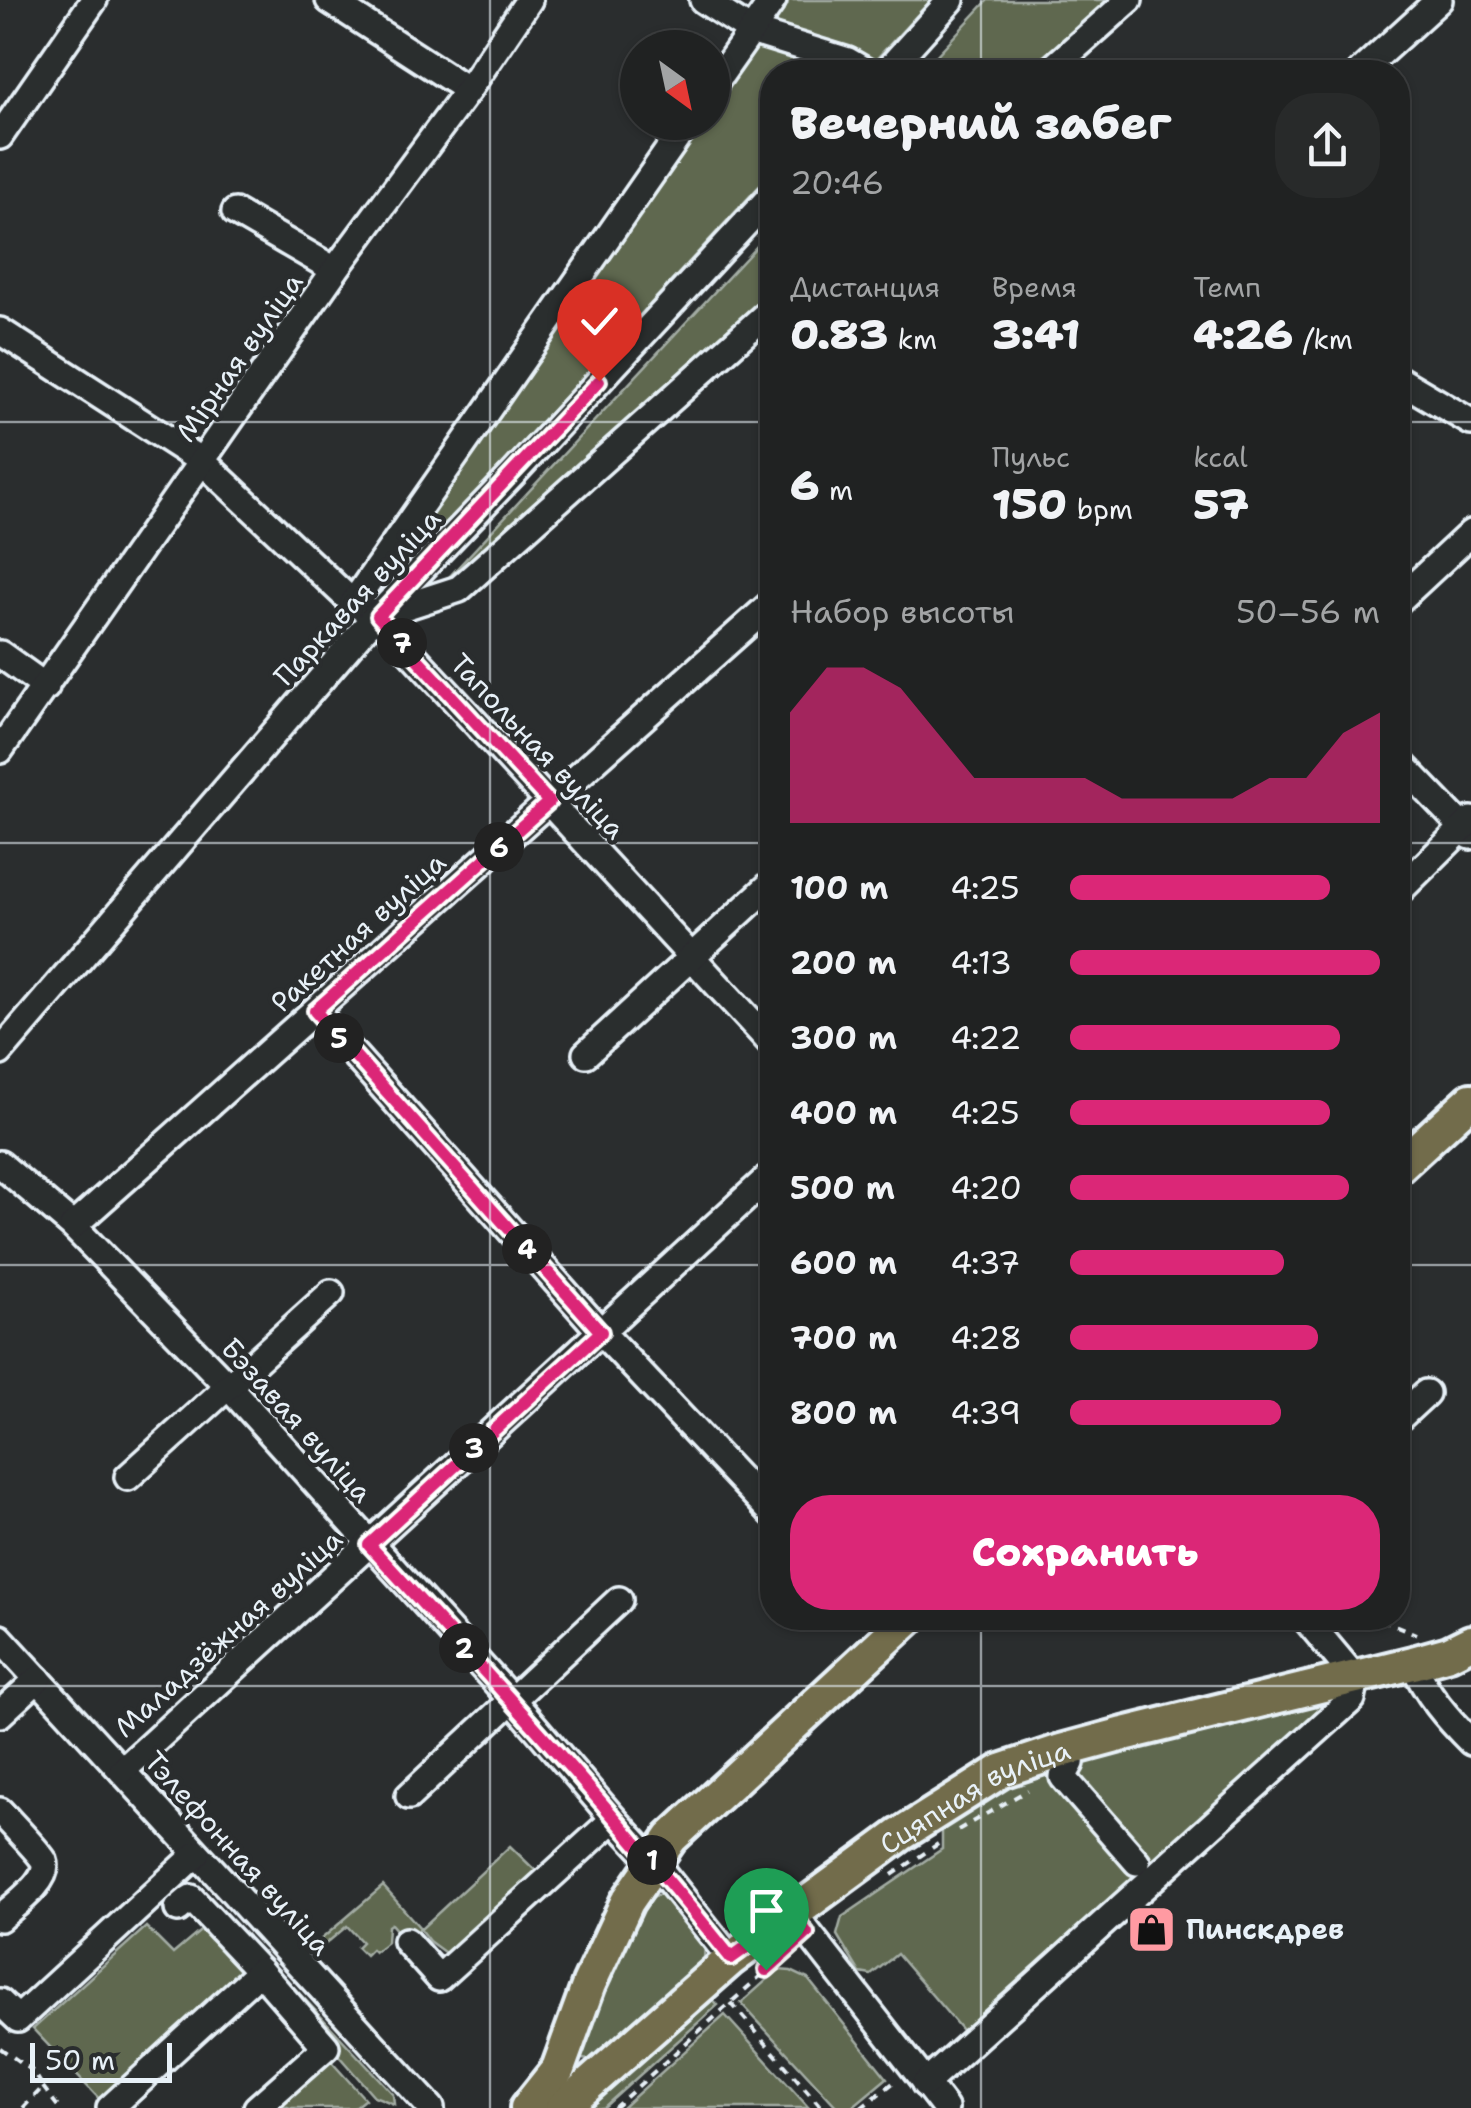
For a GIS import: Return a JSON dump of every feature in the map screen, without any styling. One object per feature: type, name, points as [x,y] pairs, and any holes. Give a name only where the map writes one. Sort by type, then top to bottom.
[{"type":"main road","points":[[1410,1156],[1471,1100]]},
{"type":"main road","points":[[527,2108],[558,2069],[589,1984],[627,1902],[670,1838],[883,1630]]},
{"type":"main road","name":"Сцяпная вуліца","points":[[562,2108],[731,1958],[800,1923],[900,1834],[1001,1771],[1062,1764],[1356,1679],[1416,1649],[1449,1653],[1471,1642]]},
{"type":"street","points":[[0,136],[94,0]]},
{"type":"street","points":[[329,0],[468,90]]},
{"type":"street","name":"Мірная вуліца","points":[[0,750],[529,0]]},
{"type":"street","points":[[704,0],[751,31],[845,60]]},
{"type":"street","points":[[730,61],[773,0]]},
{"type":"street","points":[[897,60],[951,0]]},
{"type":"street","points":[[1061,60],[1128,0]]},
{"type":"street","points":[[1373,60],[1439,0]]},
{"type":"street","points":[[353,603],[676,140]]},
{"type":"street","name":"Паркавая вуліца","points":[[0,1052],[362,630],[760,208]]},
{"type":"street","points":[[235,212],[335,270]]},
{"type":"street","points":[[378,616],[459,589],[760,320]]},
{"type":"street","name":"Тапольная вуліца","points":[[0,331],[203,462],[353,603],[378,616],[760,1031]]},
{"type":"street","points":[[1410,386],[1471,422]]},
{"type":"street","points":[[1410,590],[1471,533]]},
{"type":"street","name":"Ракетная вуліца","points":[[73,1226],[760,614]]},
{"type":"street","points":[[0,654],[46,687]]},
{"type":"street","points":[[1410,772],[1468,828],[1410,881]]},
{"type":"street","points":[[586,1054],[760,895]]},
{"type":"street","points":[[315,1011],[601,1332],[760,1500]]},
{"type":"street","name":"Бэзавая вуліца","points":[[0,1164],[73,1226],[228,1386],[512,1700],[654,1862],[731,1958]]},
{"type":"street","name":"Маладзёжная вуліца","points":[[122,1771],[760,1185]]},
{"type":"street","points":[[128,1477],[331,1293]]},
{"type":"street","points":[[1410,1408],[1426,1393]]},
{"type":"street","points":[[409,1796],[619,1600]]},
{"type":"street","points":[[918,2076],[1352,1700],[1356,1679],[1315,1630]]},
{"type":"street","name":"Тэлефонная вуліца","points":[[0,1638],[432,2108]]},
{"type":"street","points":[[1416,1649],[1420,1678],[1447,1717],[1471,1742]]},
{"type":"street","points":[[0,1714],[38,1680]]},
{"type":"street","points":[[1062,1764],[1137,1862]]},
{"type":"street","points":[[0,1811],[44,1862],[44,1873],[36,1886],[0,1918]]},
{"type":"street","points":[[406,1941],[438,1978],[614,1819]]},
{"type":"street","points":[[0,2002],[18,2020],[196,1854]]},
{"type":"street","points":[[178,1909],[191,1898],[326,2047],[257,2108]]},
{"type":"street","points":[[800,1923],[945,2108]]},
{"type":"street","points":[[110,2108],[260,1972]]},
{"type":"path","points":[[1397,1630],[1416,1649]]},
{"type":"path","points":[[886,1879],[1039,1784],[1062,1764]]},
{"type":"path","points":[[614,2108],[731,2003],[800,1923]]},
{"type":"path","points":[[731,2003],[822,2108]]},
{"type":"path","points":[[0,2048],[34,2072],[59,2108]]},
{"type":"path","points":[[861,2108],[918,2076]]},
{"type":"path","points":[[23,2108],[44,2088]]},
{"type":"green space","points":[[781,0],[931,0],[875,60],[760,60],[760,185],[414,560],[404,562],[399,553],[687,140],[730,140],[730,79]]},
{"type":"green space","points":[[988,0],[1115,0],[1048,60],[932,60]]},
{"type":"green space","points":[[760,243],[760,316],[454,583],[450,576]]},
{"type":"green space","points":[[1343,1690],[1297,1741],[974,2031],[962,2030],[897,1954],[871,1975],[860,1973],[837,1935],[842,1917],[942,1849],[942,1820],[1021,1775]]},
{"type":"green space","points":[[510,1846],[541,1876],[448,1955],[420,1929],[403,1938],[391,1924],[387,1942],[365,1955],[357,1947],[362,1942],[347,1926],[322,1947],[318,1942],[383,1886],[421,1929]]},
{"type":"green space","points":[[666,1892],[705,1942],[704,1959],[597,2056],[582,2059],[579,2053],[644,1900]]},
{"type":"green space","points":[[146,1927],[173,1954],[205,1927],[249,1973],[107,2107],[33,2029]]},
{"type":"green space","points":[[274,1966],[393,2094],[394,2104],[374,2096],[267,1974]]},
{"type":"green space","points":[[778,1970],[808,1979],[887,2078],[851,2108],[838,2108],[741,2003]]},
{"type":"green space","points":[[708,1994],[718,2005],[603,2108],[581,2108]]},
{"type":"green space","points":[[725,2015],[809,2108],[622,2108]]},
{"type":"green space","points":[[328,2058],[365,2099],[354,2108],[290,2108],[277,2103]]},
{"type":"place","name":"Пинскдрев","points":[[1151,1929]]},
{"type":"route","points":[[599,381],[378,616],[549,802],[315,1011],[601,1332],[369,1545],[654,1862],[731,1958],[793,1914],[807,1933],[766,1970]]}]
